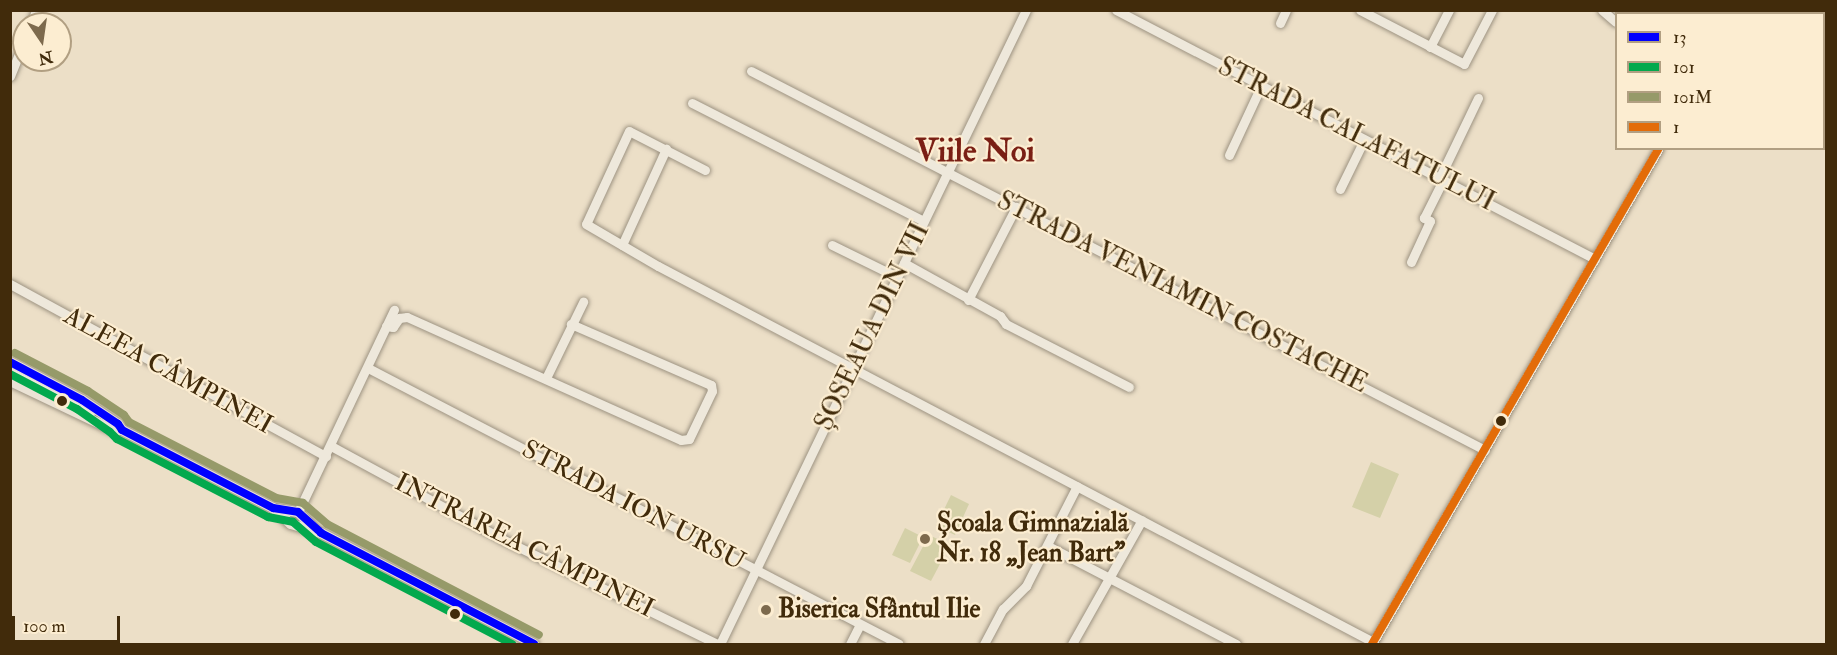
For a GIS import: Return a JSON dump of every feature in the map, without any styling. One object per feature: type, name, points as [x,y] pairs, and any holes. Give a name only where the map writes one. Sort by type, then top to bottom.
[{"type":"main road","points":[[10,362],[82,400],[118,424],[122,430]]},
{"type":"main road","points":[[10,381],[113,430],[122,430],[273,508],[295,517],[321,533],[534,645]]},
{"type":"street","name":"ȘOSEAUA DIN VII","points":[[719,645],[1026,10]]},
{"type":"street","name":"STRADA CALAFATULUI","points":[[1116,10],[1595,259]]},
{"type":"street","points":[[1280,23],[1286,10]]},
{"type":"street","points":[[1360,10],[1464,64],[1492,10]]},
{"type":"street","points":[[1380,21],[1385,10]]},
{"type":"street","points":[[1430,47],[1449,10]]},
{"type":"street","points":[[1602,10],[1615,20]]},
{"type":"street","name":"STRADA VENIAMIN COSTACHE","points":[[751,71],[1485,450]]},
{"type":"street","points":[[1229,155],[1261,86]]},
{"type":"street","points":[[1410,262],[1431,221],[1424,218],[1478,98]]},
{"type":"street","points":[[692,103],[924,221]]},
{"type":"street","points":[[705,170],[629,131],[586,224],[1373,644],[1658,150]]},
{"type":"street","points":[[1340,189],[1364,140]]},
{"type":"street","points":[[622,245],[666,149]]},
{"type":"street","points":[[968,300],[1016,207]]},
{"type":"street","points":[[832,245],[897,277]]},
{"type":"street","points":[[903,263],[1000,316],[1006,324],[1129,387]]},
{"type":"street","name":"ALEEA CÂMPINEI","points":[[10,284],[326,456]]},
{"type":"street","points":[[546,378],[583,302]]},
{"type":"street","points":[[295,517],[332,446],[394,310]]},
{"type":"street","points":[[386,326],[393,327],[399,318],[407,317],[681,440],[689,439],[712,391],[711,385],[571,324]]},
{"type":"street","name":"STRADA ION URSU","points":[[368,368],[899,645]]},
{"type":"street","points":[[10,372],[122,430]]},
{"type":"street","name":"INTRAREA CÂMPINEI","points":[[332,446],[502,539],[719,645]]},
{"type":"street","points":[[984,645],[1004,609],[1026,586],[1077,486]]},
{"type":"street","points":[[1072,645],[1142,520]]},
{"type":"street","points":[[1048,546],[1236,645]]},
{"type":"street","points":[[850,645],[860,624]]},
{"type":"shaded area","points":[[1371,462],[1399,474],[1380,518],[1352,507]]},
{"type":"shaded area","points":[[951,495],[969,504],[955,535],[936,526]]},
{"type":"shaded area","points":[[905,528],[923,537],[910,563],[892,555]]},
{"type":"shaded area","points":[[929,535],[950,545],[931,581],[910,571]]},
{"type":"transit line","name":"1","points":[[1372,644],[1658,150]]},
{"type":"transit line","name":"101M","points":[[15,353],[88,391],[124,415],[129,422],[276,498],[303,503],[327,524],[539,635]]},
{"type":"transit line","name":"13","points":[[10,362],[82,400],[118,424],[122,430],[273,508],[298,512],[321,533],[534,644]]},
{"type":"transit line","name":"101","points":[[10,374],[77,409],[117,439],[268,517],[293,522],[316,542],[512,644]]},
{"type":"place","name":"Școala Gimnazială Nr. 18 „Jean Bart”","points":[[925,539]]},
{"type":"place","name":"Biserica Sfântul Ilie","points":[[766,610]]},
{"type":"district","name":"Viile Noi","points":[[975,151]]}]
